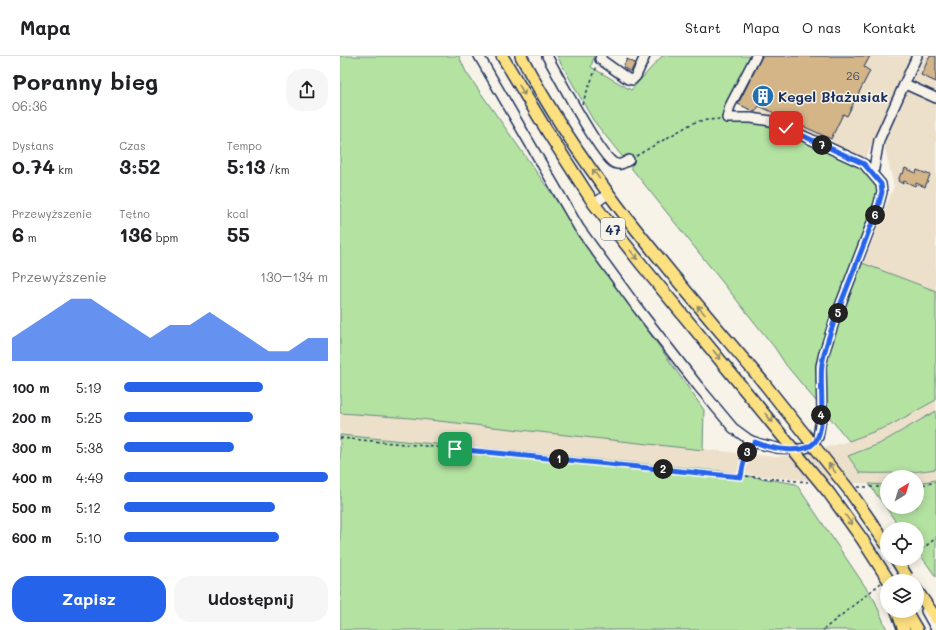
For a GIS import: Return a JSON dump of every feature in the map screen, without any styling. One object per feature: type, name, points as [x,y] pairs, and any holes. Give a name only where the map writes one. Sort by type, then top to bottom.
[{"type":"main road","name":"47","points":[[502,56],[547,131],[594,204],[642,265],[794,448],[829,493],[876,561],[882,574]]},
{"type":"main road","name":"47","points":[[521,56],[566,132],[638,232],[763,382],[844,484],[880,535]]},
{"type":"main road","points":[[924,601],[936,618]]},
{"type":"main road","points":[[900,618],[904,630]]},
{"type":"main road","points":[[910,618],[916,630]]},
{"type":"street","points":[[479,56],[580,228],[639,310],[698,386],[734,428],[755,442],[777,448],[802,449],[811,446],[818,437],[822,412],[822,366],[824,353],[835,319],[878,207],[882,192],[881,184],[864,164],[860,162],[771,121],[751,118],[727,118],[730,106],[756,56]]},
{"type":"street","points":[[547,56],[579,113],[613,163],[622,164],[629,160]]},
{"type":"street","points":[[601,58],[628,79],[632,80],[636,76],[645,56]]},
{"type":"street","points":[[873,174],[879,140],[917,56]]},
{"type":"street","points":[[906,82],[936,98]]},
{"type":"street","points":[[594,204],[609,193]]},
{"type":"street","points":[[745,456],[755,442]]},
{"type":"street","points":[[924,608],[936,629]]},
{"type":"path","points":[[579,113],[601,58]]},
{"type":"path","points":[[629,160],[690,124],[710,119],[727,118]]},
{"type":"path","points":[[340,438],[812,483]]},
{"type":"path","points":[[741,477],[745,456]]},
{"type":"path","points":[[924,485],[936,482]]},
{"type":"path","points":[[856,487],[880,487]]},
{"type":"path","points":[[924,547],[936,538]]},
{"type":"path","points":[[824,630],[880,588]]},
{"type":"shaded area","points":[[758,56],[913,56],[864,161],[734,103]]},
{"type":"shaded area","points":[[924,56],[936,56],[936,291],[863,264],[894,186],[884,144],[893,119]]},
{"type":"shaded area","points":[[936,400],[936,411],[879,444],[848,456],[860,473],[880,474],[880,485],[805,480],[340,435],[340,413],[411,418],[776,457],[808,453],[849,441],[889,426]]},
{"type":"shaded area","points":[[936,469],[936,480],[924,482],[924,471]]},
{"type":"green space","points":[[340,56],[459,56],[466,72],[704,410],[703,450],[411,418],[340,413]]},
{"type":"green space","points":[[557,56],[594,56],[591,67],[631,90],[662,56],[754,56],[723,111],[723,122],[770,124],[864,168],[878,187],[875,204],[854,260],[936,291],[936,400],[889,426],[849,441],[786,365],[775,348],[593,120]]},
{"type":"green space","points":[[936,411],[936,469],[880,470],[880,473],[860,473],[848,456],[879,444]]},
{"type":"green space","points":[[340,435],[719,471],[796,484],[875,601],[880,613],[880,618],[882,618],[887,630],[340,630]]},
{"type":"green space","points":[[936,480],[936,577],[924,560],[924,522],[896,522],[890,514],[924,514],[924,482]]},
{"type":"green space","points":[[869,484],[880,485],[880,499]]},
{"type":"building","name":"Kegel Błażusiak","points":[[762,56],[870,56],[864,67],[870,71],[847,116],[843,114],[831,139],[759,106],[755,112],[738,104]]},
{"type":"building","points":[[930,56],[936,56],[936,82],[921,75]]},
{"type":"building","points":[[627,59],[635,63],[631,72],[623,67]]},
{"type":"building","points":[[905,168],[916,173],[917,170],[930,175],[925,187],[916,183],[915,186],[904,181],[903,184],[898,181]]},
{"type":"place","name":"Kegel Błażusiak","points":[[763,96]]},
{"type":"route","points":[[455,449],[741,477],[744,460],[750,447],[755,442],[769,447],[787,449],[802,449],[811,446],[815,442],[820,431],[822,412],[822,366],[824,353],[835,319],[878,207],[882,192],[881,184],[864,164],[786,128]]}]
